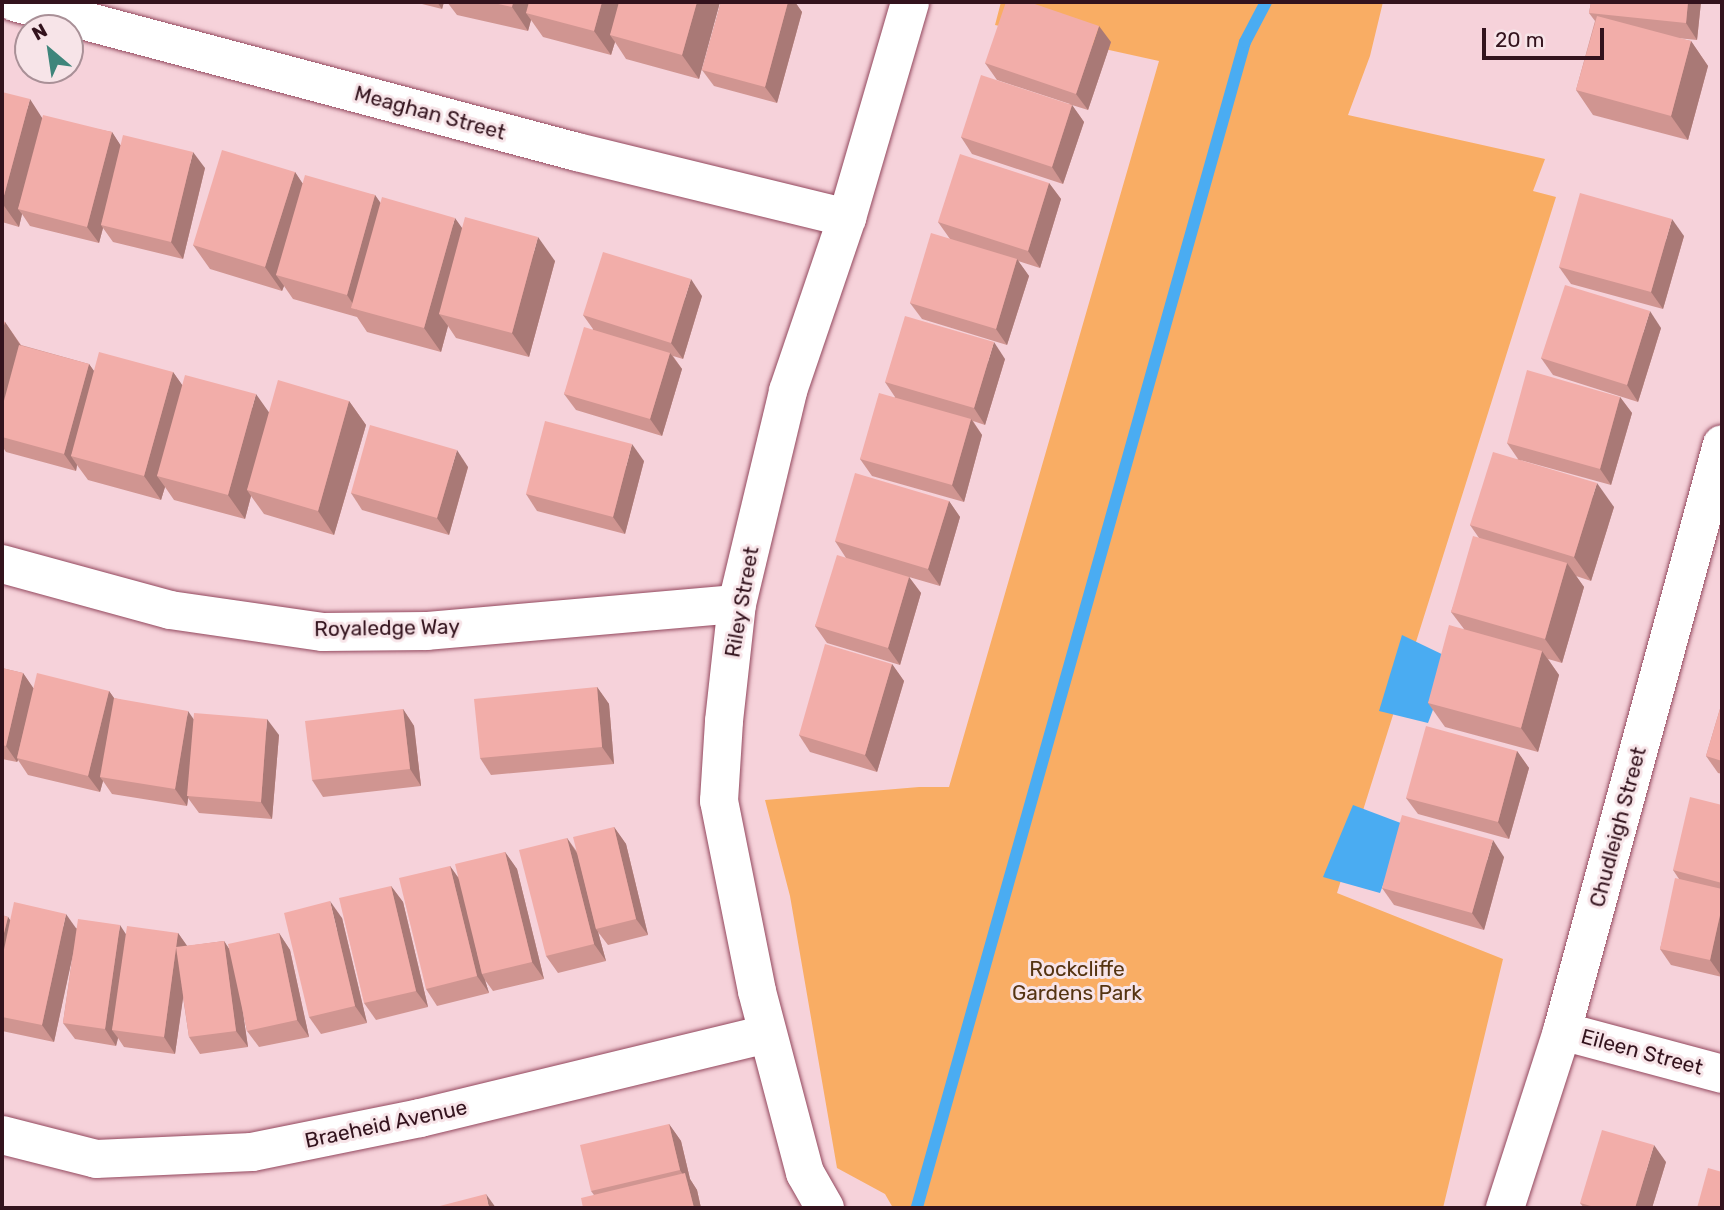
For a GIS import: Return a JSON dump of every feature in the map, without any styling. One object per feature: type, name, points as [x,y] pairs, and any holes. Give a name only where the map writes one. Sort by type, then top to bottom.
[{"type":"street","name":"Meaghan Street","points":[[14,2],[577,152],[847,218]]},
{"type":"street","name":"Riley Street","points":[[825,1208],[805,1173],[766,1034],[719,801],[724,720],[737,604],[788,391],[847,218],[909,2]]},
{"type":"street","name":"Chudleigh Street","points":[[1505,1208],[1562,1031],[1713,514],[1722,444]]},
{"type":"street","name":"Royaledge Way","points":[[2,564],[170,610],[323,632],[428,631],[737,604]]},
{"type":"street","name":"Eileen Street","points":[[1562,1031],[1722,1073]]},
{"type":"street","name":"Braeheid Avenue","points":[[2,1135],[96,1159],[252,1152],[420,1118],[766,1034]]},
{"type":"green space","name":"Rockcliffe Gardens Park","points":[[1001,2],[1383,2],[1370,56],[1348,115],[1545,159],[1533,191],[1556,197],[1337,893],[1503,959],[1443,1208],[893,1208],[885,1194],[837,1168],[790,896],[765,800],[919,787],[949,787],[1159,61],[995,25]]},
{"type":"water","points":[[1402,635],[1452,659],[1428,723],[1379,711]]},
{"type":"water","points":[[1353,805],[1406,825],[1380,893],[1323,877]]},
{"type":"building","points":[[489,2],[513,2],[512,7]]},
{"type":"building","points":[[529,2],[602,2],[594,31],[526,13]]},
{"type":"building","points":[[619,2],[697,2],[682,55],[610,35]]},
{"type":"building","points":[[721,2],[788,2],[765,87],[702,70]]},
{"type":"building","points":[[1006,2],[1029,2],[1099,26],[1076,94],[985,63]]},
{"type":"building","points":[[1591,2],[1688,2],[1686,23],[1589,13]]},
{"type":"building","points":[[1597,16],[1691,41],[1671,116],[1576,90]]},
{"type":"building","points":[[981,75],[1072,105],[1052,167],[961,137]]},
{"type":"building","points":[[2,92],[30,99],[2,203]]},
{"type":"building","points":[[43,115],[112,132],[87,227],[18,209]]},
{"type":"building","points":[[123,135],[193,152],[171,242],[101,225]]},
{"type":"building","points":[[222,150],[295,172],[265,267],[193,245]]},
{"type":"building","points":[[960,154],[1049,183],[1028,251],[938,222]]},
{"type":"building","points":[[305,175],[375,195],[347,295],[276,275]]},
{"type":"building","points":[[1580,193],[1672,219],[1651,292],[1559,267]]},
{"type":"building","points":[[382,197],[455,218],[424,328],[351,308]]},
{"type":"building","points":[[465,217],[538,237],[512,333],[439,314]]},
{"type":"building","points":[[931,233],[1017,259],[996,329],[910,303]]},
{"type":"building","points":[[603,252],[691,279],[671,343],[583,315]]},
{"type":"building","points":[[1565,285],[1650,311],[1627,385],[1541,358]]},
{"type":"building","points":[[905,316],[994,342],[974,408],[885,382]]},
{"type":"building","points":[[584,327],[670,353],[650,419],[564,394]]},
{"type":"building","points":[[19,345],[89,364],[64,454],[2,437],[2,408]]},
{"type":"building","points":[[99,352],[173,372],[144,476],[71,456]]},
{"type":"building","points":[[1527,370],[1620,397],[1600,469],[1507,443]]},
{"type":"building","points":[[185,375],[256,394],[228,495],[157,476]]},
{"type":"building","points":[[278,380],[349,401],[318,511],[247,490]]},
{"type":"building","points":[[879,393],[971,419],[952,485],[860,459]]},
{"type":"building","points":[[545,421],[632,444],[613,517],[526,494]]},
{"type":"building","points":[[370,425],[457,450],[437,518],[351,493]]},
{"type":"building","points":[[1493,452],[1597,483],[1574,557],[1470,525]]},
{"type":"building","points":[[855,473],[949,501],[928,569],[835,541]]},
{"type":"building","points":[[1473,536],[1567,563],[1545,639],[1451,612]]},
{"type":"building","points":[[837,555],[909,577],[888,648],[815,626]]},
{"type":"building","points":[[1449,625],[1542,651],[1521,728],[1428,703]]},
{"type":"building","points":[[825,644],[892,664],[865,755],[799,735]]},
{"type":"building","points":[[2,668],[23,673],[6,746],[2,745]]},
{"type":"building","points":[[37,673],[109,691],[88,776],[17,758]]},
{"type":"building","points":[[597,687],[602,747],[480,758],[474,699]]},
{"type":"building","points":[[114,698],[188,711],[175,789],[100,777]]},
{"type":"building","points":[[1722,702],[1722,761],[1706,756]]},
{"type":"building","points":[[403,709],[410,769],[312,780],[305,721]]},
{"type":"building","points":[[194,713],[267,719],[261,802],[187,796]]},
{"type":"building","points":[[1426,726],[1517,751],[1498,822],[1406,798]]},
{"type":"building","points":[[1690,797],[1722,805],[1722,883],[1673,870]]},
{"type":"building","points":[[1402,815],[1493,840],[1472,913],[1382,888]]},
{"type":"building","points":[[614,827],[636,919],[596,929],[573,837]]},
{"type":"building","points":[[567,838],[594,944],[546,956],[519,850]]},
{"type":"building","points":[[505,852],[532,962],[482,974],[455,864]]},
{"type":"building","points":[[450,866],[477,976],[426,989],[399,878]]},
{"type":"building","points":[[1675,878],[1722,889],[1722,906],[1710,960],[1660,949]]},
{"type":"building","points":[[391,886],[416,991],[364,1003],[339,898]]},
{"type":"building","points":[[330,901],[355,1006],[309,1017],[284,913]]},
{"type":"building","points":[[14,902],[66,914],[42,1025],[2,1017],[2,959]]},
{"type":"building","points":[[2,915],[8,917],[2,941]]},
{"type":"building","points":[[78,919],[120,925],[105,1029],[63,1023]]},
{"type":"building","points":[[127,926],[178,933],[164,1037],[112,1030]]},
{"type":"building","points":[[279,933],[297,1020],[247,1031],[228,944]]},
{"type":"building","points":[[224,941],[236,1031],[189,1037],[176,947]]},
{"type":"building","points":[[669,1124],[680,1170],[591,1191],[580,1145]]},
{"type":"building","points":[[1602,1130],[1654,1145],[1635,1208],[1598,1208],[1580,1203]]},
{"type":"building","points":[[1708,1168],[1722,1172],[1722,1208],[1697,1208]]},
{"type":"building","points":[[685,1173],[694,1208],[583,1208],[581,1198]]},
{"type":"building","points":[[486,1194],[489,1208],[432,1208]]},
{"type":"waterway","points":[[917,1207],[1245,42],[1266,2]]}]
